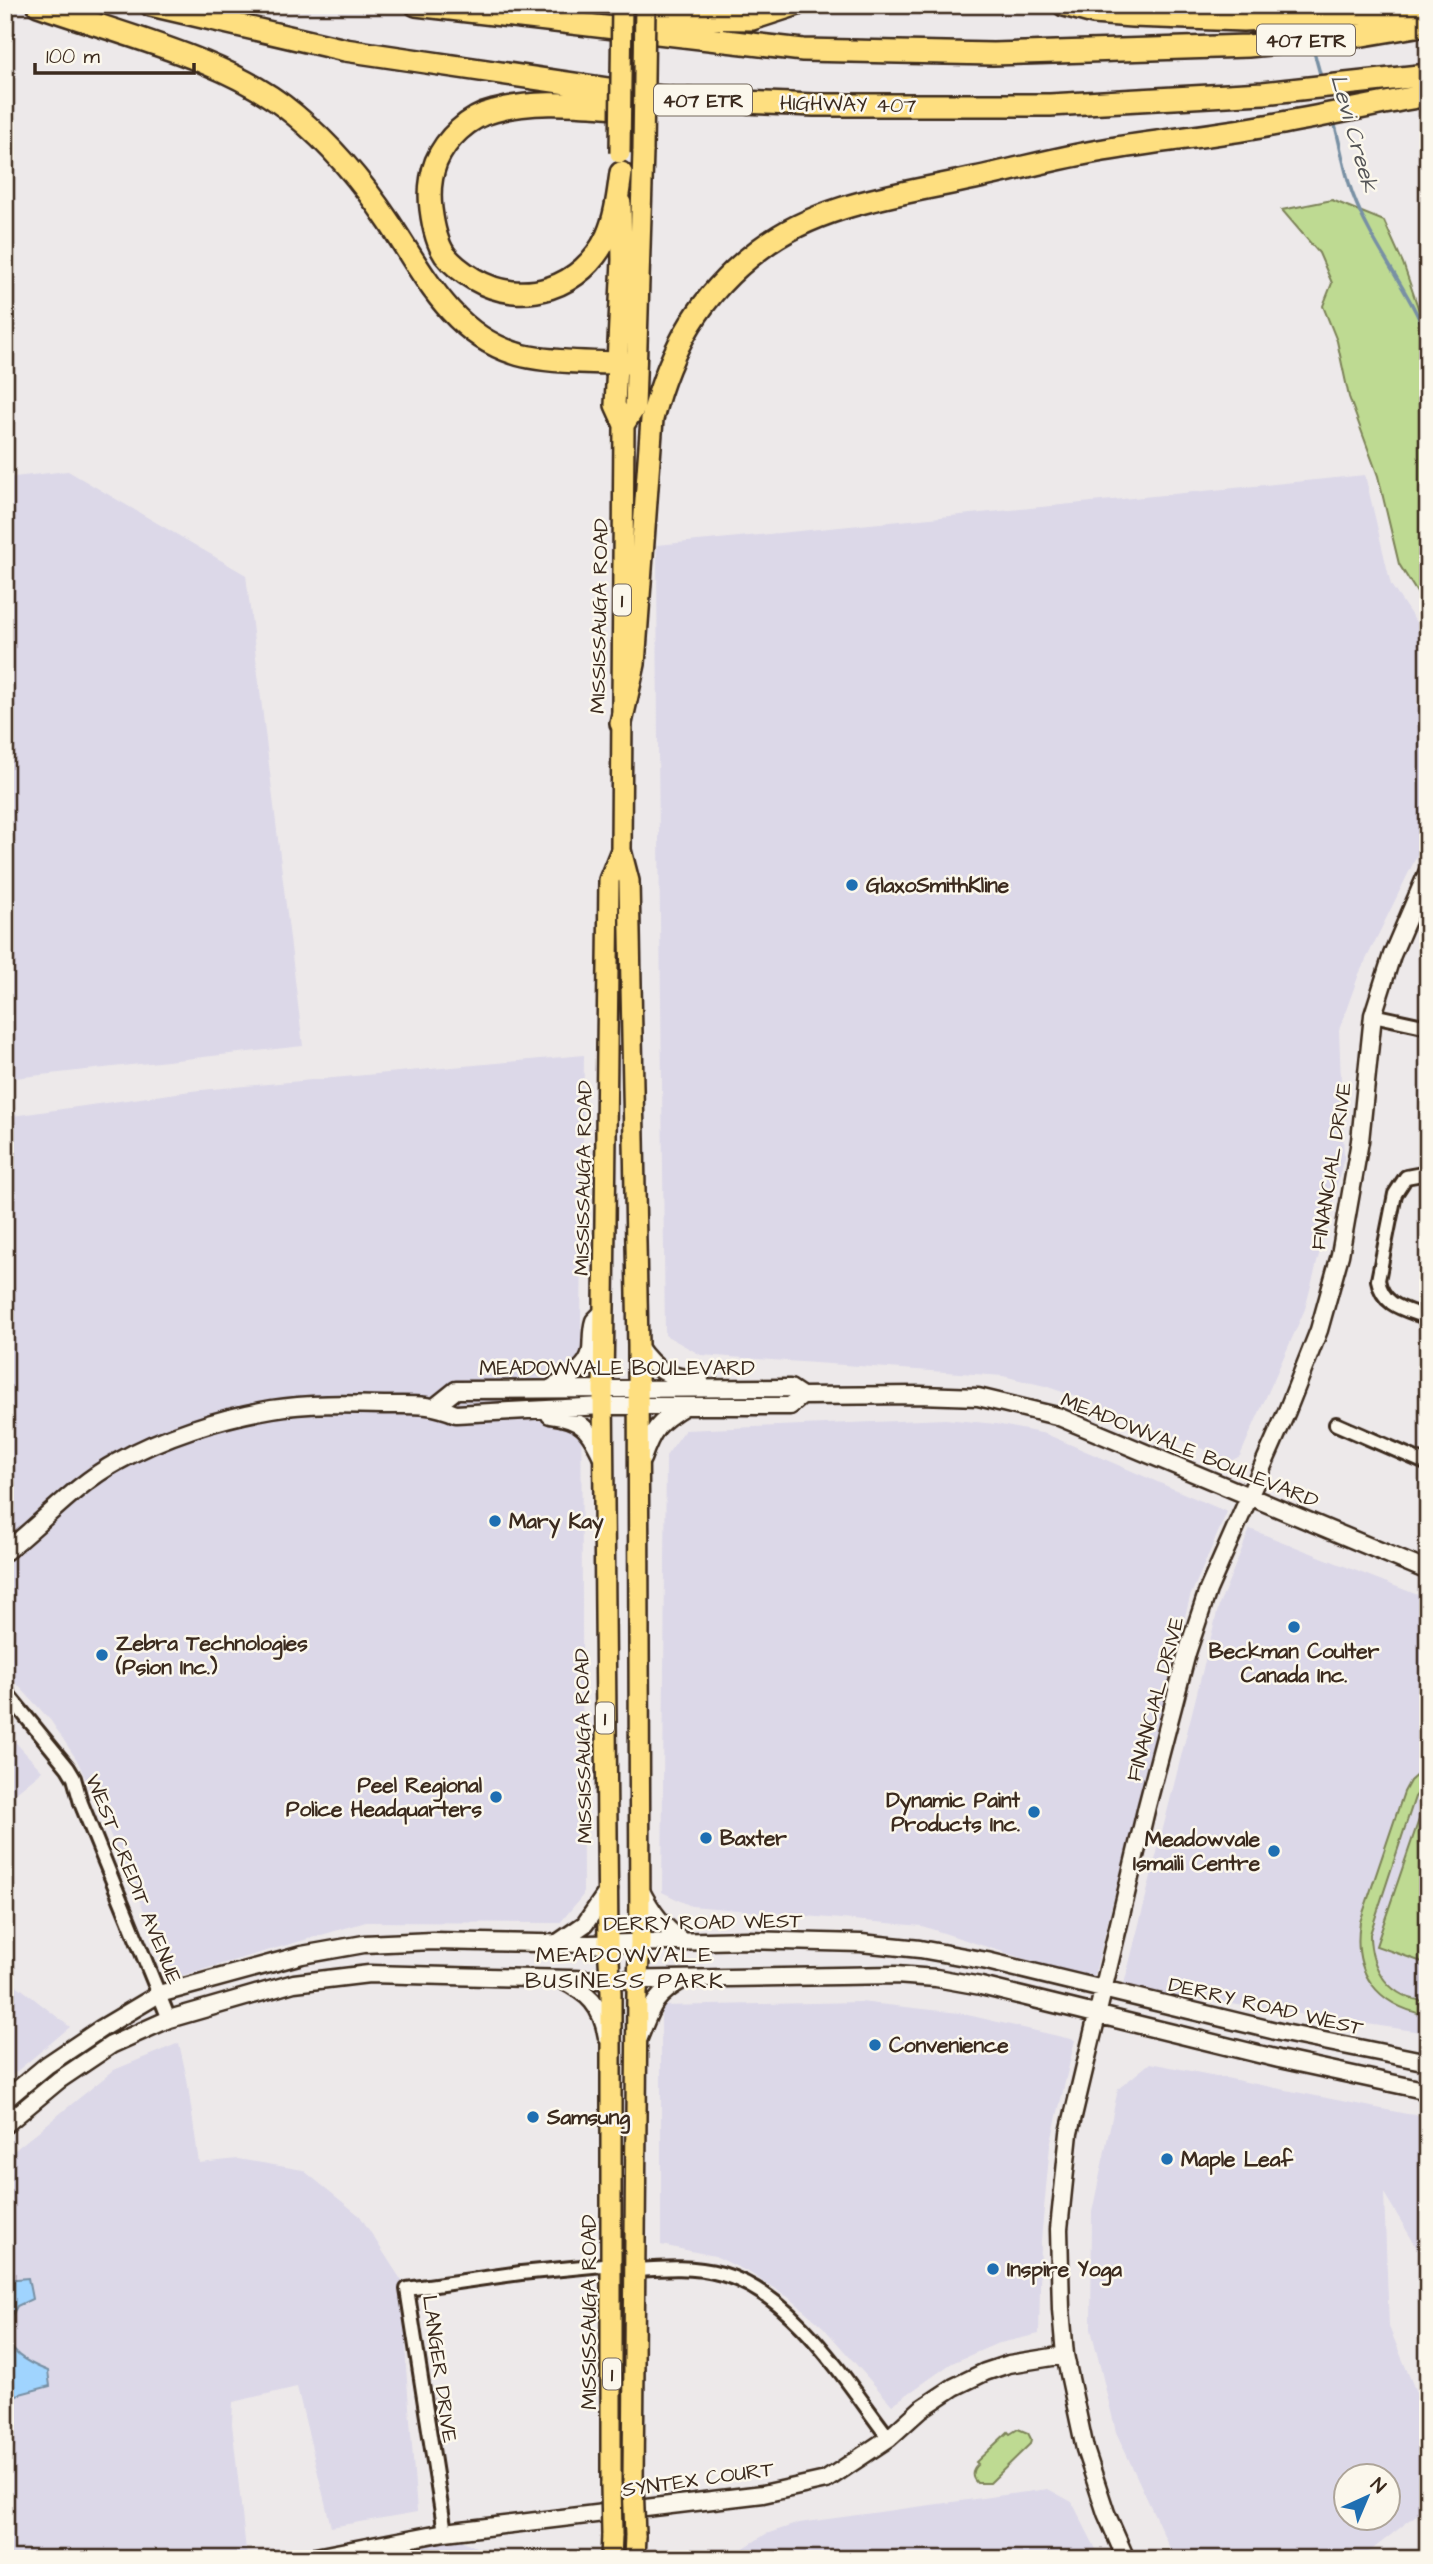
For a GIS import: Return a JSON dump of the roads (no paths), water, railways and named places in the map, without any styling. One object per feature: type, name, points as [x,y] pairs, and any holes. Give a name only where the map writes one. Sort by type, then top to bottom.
[{"type":"highway","points":[[38,5],[227,72],[294,114],[340,159],[388,220],[424,278],[452,314],[486,342],[515,354],[626,363]]},
{"type":"highway","name":"HIGHWAY 407","points":[[150,5],[345,50],[676,99],[814,105],[1050,105],[1264,93],[1428,75]]},
{"type":"highway","name":"407 ETR","points":[[416,5],[803,50],[993,54],[1248,46],[1362,24],[1428,24]]},
{"type":"highway","points":[[567,23],[613,17],[752,19],[795,5]]},
{"type":"highway","points":[[1064,5],[1093,13],[1243,20],[1362,24],[1399,12],[1428,18]]},
{"type":"highway","points":[[621,723],[634,664],[655,409],[660,388],[683,334],[725,278],[761,247],[796,226],[856,204],[1102,150],[1275,125],[1428,95]]},
{"type":"highway","points":[[621,163],[615,214],[606,237],[586,266],[553,289],[521,294],[486,286],[464,272],[445,255],[434,229],[429,197],[431,174],[441,150],[452,137],[478,117],[493,111],[531,104],[645,108],[676,99]]},
{"type":"main road","name":"MISSISSAUGA ROAD","points":[[622,5],[622,260],[626,363]]},
{"type":"main road","name":"MISSISSAUGA ROAD","points":[[635,2559],[633,2483],[637,1979],[640,1943],[638,1346],[629,881],[621,850],[624,425],[615,405],[626,363],[643,151],[645,5]]},
{"type":"main road","name":"MISSISSAUGA ROAD","points":[[611,2559],[613,2264],[603,1398],[609,880],[621,850]]},
{"type":"main road","name":"FINANCIAL DRIVE","points":[[1126,2559],[1085,2449],[1065,2356],[1060,2309],[1059,2229],[1069,2133],[1187,1653],[1208,1590],[1314,1343],[1340,1255],[1360,1141],[1373,1015],[1392,955],[1428,871]]},
{"type":"main road","points":[[548,1390],[579,1371],[585,1364],[591,1351],[594,1321],[604,1311]]},
{"type":"main road","points":[[638,1346],[651,1364],[661,1372],[680,1378],[706,1381],[717,1389]]},
{"type":"main road","name":"MEADOWVALE BOULEVARD","points":[[436,1406],[456,1390],[548,1390],[603,1398],[637,1398],[717,1389],[790,1388],[802,1396],[920,1395],[987,1399],[1057,1416],[1428,1571]]},
{"type":"main road","name":"MEADOWVALE BOULEVARD","points":[[637,1398],[685,1406],[790,1406],[802,1396]]},
{"type":"main road","name":"MEADOWVALE BOULEVARD","points":[[5,1552],[78,1490],[116,1462],[164,1440],[220,1422],[274,1409],[352,1404],[436,1406],[456,1414],[535,1409],[603,1398]]},
{"type":"main road","points":[[638,1466],[656,1426],[685,1406]]},
{"type":"main road","points":[[535,1409],[579,1423],[593,1437],[604,1461]]},
{"type":"main road","points":[[638,1885],[653,1914],[684,1943]]},
{"type":"main road","points":[[556,1944],[584,1924],[609,1889]]},
{"type":"main road","name":"DERRY ROAD WEST","points":[[5,2100],[47,2065],[159,1994],[302,1955],[364,1944],[433,1941],[608,1944],[747,1940],[861,1942],[920,1949],[987,1961],[1284,2033],[1428,2062]]},
{"type":"main road","points":[[5,2125],[59,2080],[111,2045],[169,2020],[294,1983],[369,1974],[610,1980],[732,1977],[794,1979],[895,1975],[936,1978],[981,1986],[1291,2062],[1428,2091]]},
{"type":"main road","points":[[558,1978],[596,2002],[605,2025],[611,2058]]},
{"type":"main road","points":[[638,2041],[654,2001],[666,1989],[683,1980]]},
{"type":"main road","name":"SYNTEX COURT","points":[[305,2559],[444,2532],[763,2494],[826,2480],[889,2438],[921,2409],[954,2387],[985,2372],[1028,2360],[1065,2356]]},
{"type":"street","points":[[1373,1015],[1428,1027]]},
{"type":"street","points":[[1428,1176],[1422,1174],[1406,1177],[1395,1194],[1378,1280],[1380,1292],[1388,1302],[1428,1318]]},
{"type":"street","points":[[1336,1424],[1428,1464]]},
{"type":"street","name":"WEST CREDIT AVENUE","points":[[5,1691],[54,1748],[74,1778],[81,1803],[169,2020]]},
{"type":"street","name":"LANGER DRIVE","points":[[444,2532],[407,2289],[521,2273],[613,2264]]},
{"type":"street","points":[[636,2270],[677,2268],[707,2271],[724,2274],[757,2290],[780,2306],[812,2337],[889,2438]]},
{"type":"water","points":[[28,2278],[32,2299],[17,2306],[8,2324],[7,2335],[13,2350],[33,2365],[48,2371],[50,2386],[5,2398],[5,2280]]},
{"type":"waterway","name":"Levi Creek","points":[[1313,48],[1322,81]]},
{"type":"waterway","name":"Levi Creek","points":[[1334,122],[1347,177],[1361,214],[1428,339]]},
{"type":"place","name":"GlaxoSmithKline","points":[[852,885]]},
{"type":"place","name":"Mary Kay","points":[[495,1521]]},
{"type":"place","name":"Beckman Coulter Canada Inc.","points":[[1294,1627]]},
{"type":"place","name":"Zebra Technologies (Psion Inc.)","points":[[102,1655]]},
{"type":"place","name":"Peel Regional Police Headquarters","points":[[496,1797]]},
{"type":"place","name":"Dynamic Paint Products Inc.","points":[[1034,1812]]},
{"type":"place","name":"Baxter","points":[[706,1838]]},
{"type":"place","name":"Meadowvale Ismaili Centre","points":[[1274,1851]]},
{"type":"place","name":"Convenience","points":[[875,2045]]},
{"type":"place","name":"Samsung","points":[[533,2117]]},
{"type":"place","name":"Maple Leaf","points":[[1167,2159]]},
{"type":"place","name":"Inspire Yoga","points":[[993,2269]]},
{"type":"district","name":"MEADOWVALE BUSINESS PARK","points":[[625,1967]]}]
